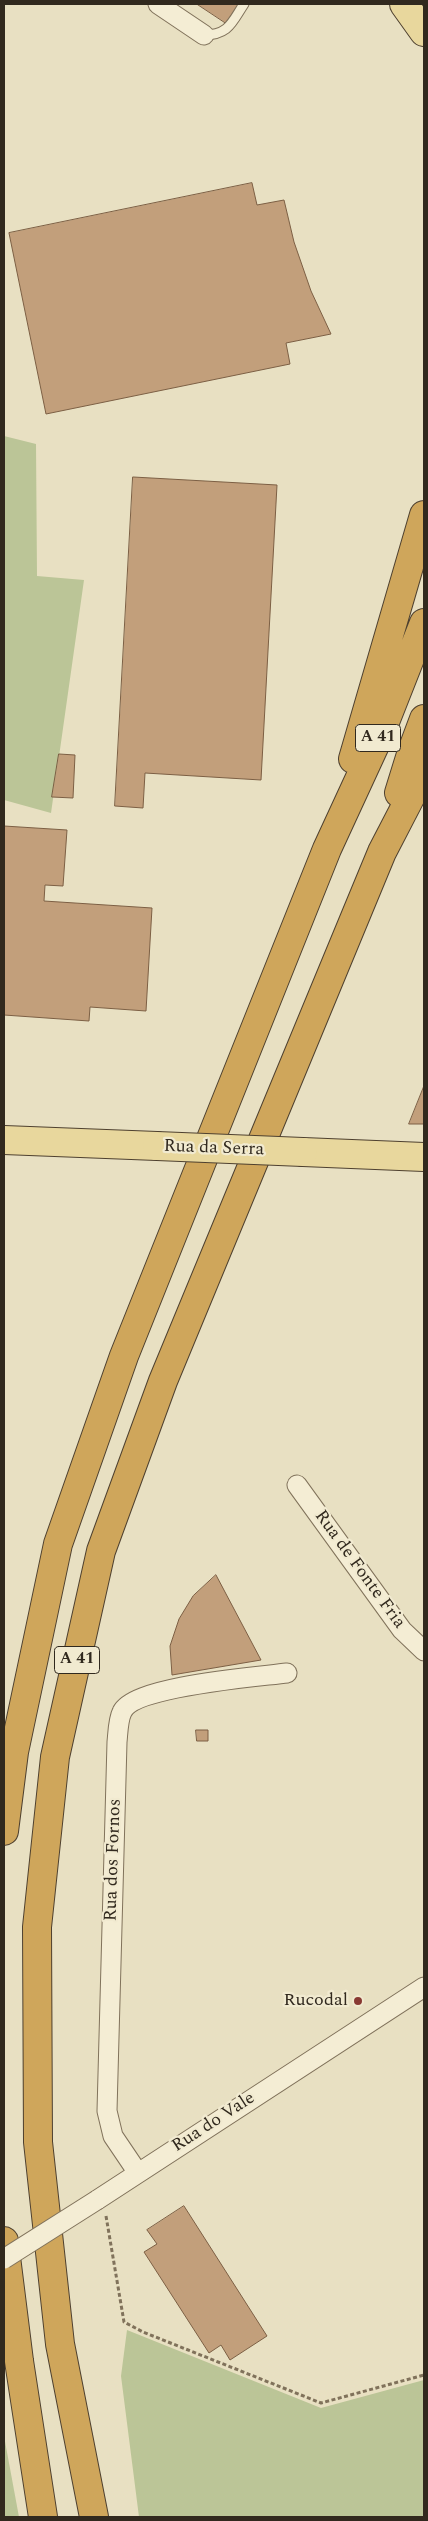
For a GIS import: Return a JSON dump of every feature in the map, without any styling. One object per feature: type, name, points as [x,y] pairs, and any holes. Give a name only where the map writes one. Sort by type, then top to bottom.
[{"type":"highway","points":[[327,849],[424,515]]},
{"type":"highway","name":"A 41","points":[[4,1831],[14,1752],[58,1544],[124,1356],[327,849],[381,732],[424,623]]},
{"type":"highway","name":"A 41","points":[[94,2517],[60,2344],[38,2142],[37,1927],[56,1757],[101,1551],[163,1381],[382,852],[412,750],[424,719]]},
{"type":"highway","points":[[382,852],[424,771]]},
{"type":"highway","points":[[4,2241],[18,2361],[43,2517]]},
{"type":"main road","points":[[404,4],[424,32]]},
{"type":"main road","name":"Rua da Serra","points":[[4,1140],[424,1157]]},
{"type":"street","points":[[158,4],[204,35]]},
{"type":"street","name":"Rua de Fonte Fria","points":[[297,1485],[402,1630],[424,1651]]},
{"type":"street","name":"Rua dos Fornos","points":[[138,2173],[113,2136],[107,2111],[117,1742],[122,1711],[136,1698],[168,1689],[286,1673]]},
{"type":"street","name":"Rua do Vale","points":[[4,2259],[424,1987]]},
{"type":"lane","points":[[204,35],[215,35],[228,28],[244,4]]},
{"type":"path","points":[[100,2198],[124,2322],[143,2332],[321,2403],[424,2375]]},
{"type":"green space","points":[[4,436],[36,444],[37,576],[84,580],[51,813],[4,800]]},
{"type":"green space","points":[[127,2330],[321,2408],[424,2380],[424,2517],[139,2517],[121,2376]]},
{"type":"green space","points":[[4,2436],[19,2517],[4,2517]]},
{"type":"building","points":[[197,4],[239,4],[226,23]]},
{"type":"building","points":[[252,183],[257,205],[284,200],[294,242],[311,291],[331,334],[286,343],[290,364],[46,414],[9,233]]},
{"type":"building","points":[[133,477],[277,485],[261,780],[145,773],[143,808],[115,806]]},
{"type":"building","points":[[59,754],[75,755],[73,798],[52,797]]},
{"type":"building","points":[[4,826],[67,830],[63,886],[45,885],[44,901],[152,908],[146,1011],[90,1007],[89,1021],[4,1015]]},
{"type":"building","points":[[424,1086],[424,1124],[409,1124]]},
{"type":"building","points":[[216,1575],[261,1660],[172,1675],[170,1646],[179,1619],[193,1596]]},
{"type":"building","points":[[196,1730],[208,1730],[208,1741],[197,1741]]},
{"type":"building","points":[[184,2206],[267,2336],[230,2360],[221,2345],[209,2353],[144,2252],[157,2244],[147,2230]]},
{"type":"place","name":"Rucodal","points":[[358,2001]]}]
